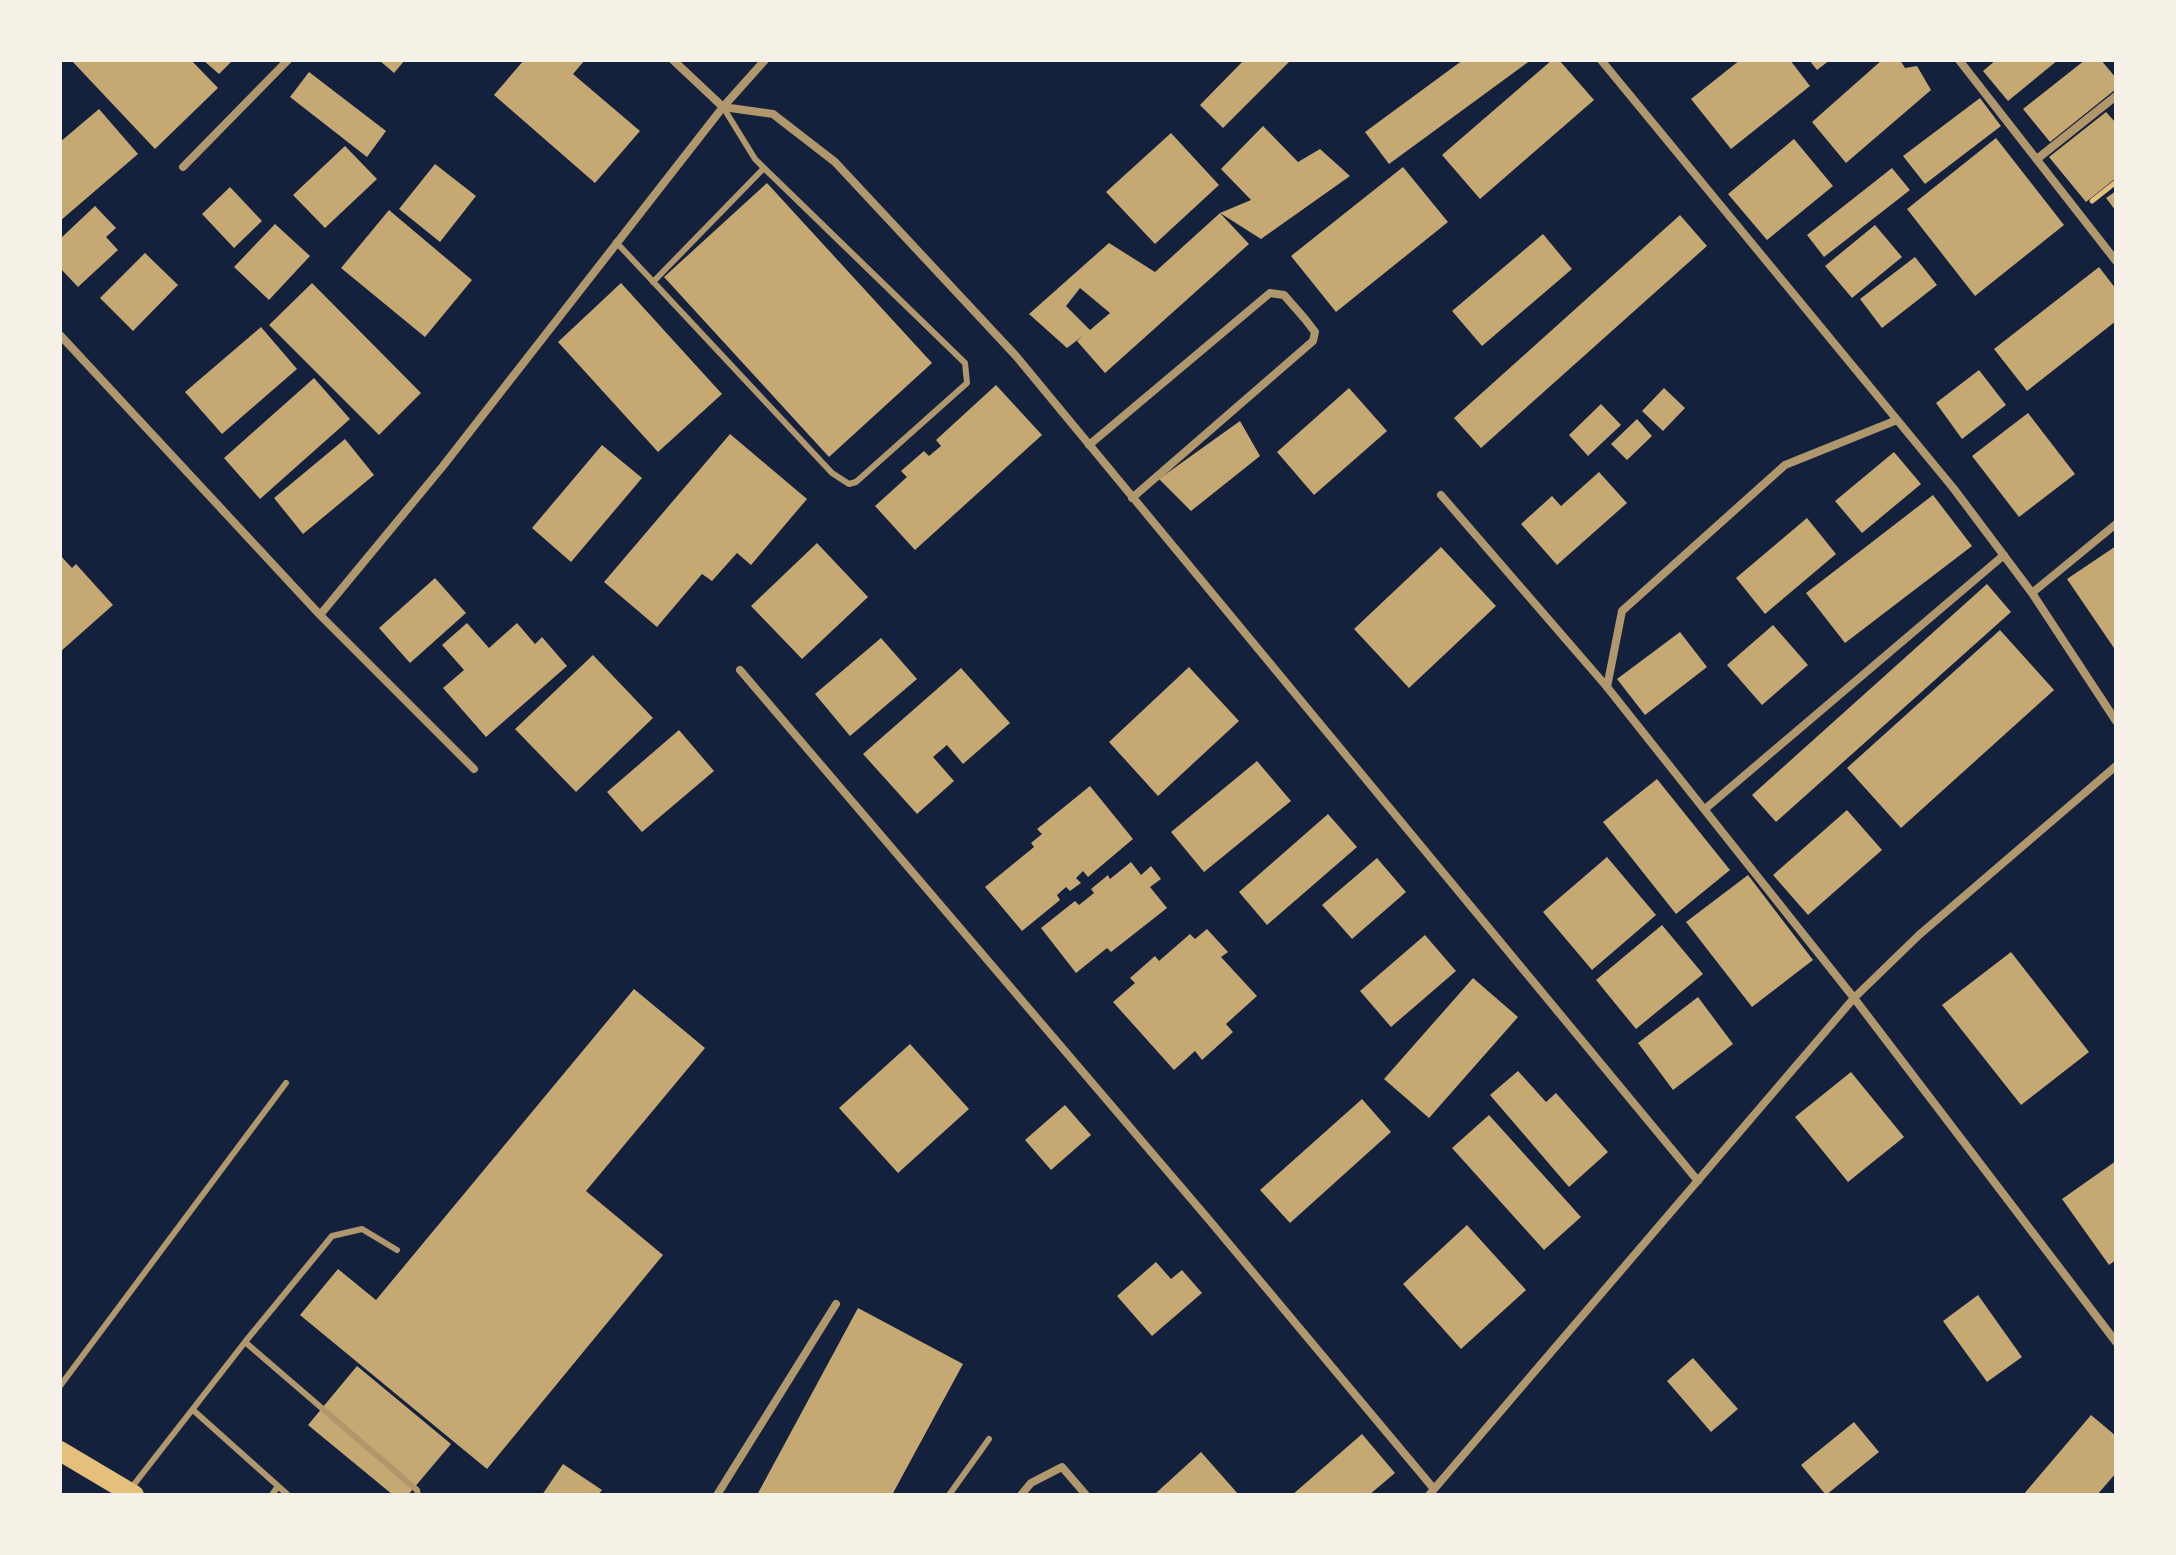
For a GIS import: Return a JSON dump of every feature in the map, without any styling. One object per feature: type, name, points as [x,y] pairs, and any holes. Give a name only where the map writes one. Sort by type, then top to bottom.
[{"type":"main road","points":[[60,1451],[131,1493]]},
{"type":"street","points":[[183,167],[288,60]]},
{"type":"street","points":[[673,60],[723,107],[773,114],[835,162],[1016,356],[1698,1181]]},
{"type":"street","points":[[320,615],[443,466],[723,107],[765,60]]},
{"type":"street","points":[[1601,60],[2004,555],[2116,721]]},
{"type":"street","points":[[1959,60],[2116,261]]},
{"type":"street","points":[[2037,159],[2116,96]]},
{"type":"street","points":[[1089,445],[1270,293],[1284,295],[1310,325],[1315,332],[1313,341],[1132,498]]},
{"type":"street","points":[[60,335],[320,615],[474,769]]},
{"type":"street","points":[[1607,687],[1622,611],[1785,465],[1897,420]]},
{"type":"street","points":[[1441,495],[1607,687],[1705,809],[1854,998],[2116,1342]]},
{"type":"street","points":[[2032,593],[2116,524]]},
{"type":"street","points":[[1705,809],[2004,555]]},
{"type":"street","points":[[740,670],[1210,1221],[1432,1492],[1854,998],[1919,935],[2116,766]]},
{"type":"street","points":[[717,1495],[836,1304]]},
{"type":"street","points":[[1021,1495],[1031,1483],[1062,1467],[1086,1495]]},
{"type":"lane","points":[[616,242],[832,473],[849,484],[856,482],[967,383],[965,363],[755,159],[723,107]]},
{"type":"lane","points":[[653,282],[764,168]]},
{"type":"lane","points":[[60,1386],[286,1083]]},
{"type":"lane","points":[[131,1493],[245,1342],[332,1236],[362,1229],[397,1250]]},
{"type":"lane","points":[[245,1342],[417,1490],[418,1495]]},
{"type":"lane","points":[[193,1410],[288,1495]]},
{"type":"lane","points":[[949,1495],[989,1439]]},
{"type":"lane","points":[[272,1495],[278,1486]]},
{"type":"path","points":[[2078,212],[2116,182]]},
{"type":"building","points":[[71,60],[191,60],[218,88],[155,149]]},
{"type":"building","points":[[203,60],[233,60],[219,74]]},
{"type":"building","points":[[379,60],[405,60],[394,73]]},
{"type":"building","points":[[524,60],[585,60],[573,74],[640,131],[595,183],[494,95]]},
{"type":"building","points":[[1244,60],[1291,60],[1223,128],[1200,105]]},
{"type":"building","points":[[1463,60],[1531,60],[1389,164],[1365,132]]},
{"type":"building","points":[[1552,60],[1559,60],[1594,100],[1480,199],[1442,155]]},
{"type":"building","points":[[1740,60],[1790,60],[1810,86],[1731,149],[1691,99]]},
{"type":"building","points":[[1809,60],[1830,60],[1817,70]]},
{"type":"building","points":[[1882,60],[1900,60],[1905,68],[1917,66],[1931,90],[1846,163],[1812,122]]},
{"type":"building","points":[[1996,60],[2058,60],[2008,101],[1983,71]]},
{"type":"building","points":[[2085,60],[2101,60],[2116,78],[2116,89],[2050,142],[2023,109]]},
{"type":"building","points":[[309,72],[386,131],[367,157],[290,97]]},
{"type":"building","points":[[1980,98],[2001,126],[1925,184],[1903,156]]},
{"type":"building","points":[[99,109],[138,154],[60,221],[60,142]]},
{"type":"building","points":[[2106,112],[2116,123],[2116,178],[2086,202],[2049,157]]},
{"type":"building","points":[[1263,126],[1298,162],[1320,149],[1350,176],[1261,239],[1220,213],[1251,200],[1221,169]]},
{"type":"building","points":[[1171,133],[1219,185],[1155,244],[1106,192]]},
{"type":"building","points":[[1996,138],[2064,225],[1975,296],[1907,209]]},
{"type":"building","points":[[1794,139],[1833,186],[1767,240],[1728,194]]},
{"type":"building","points":[[345,146],[377,179],[325,228],[293,195]]},
{"type":"building","points":[[435,164],[476,196],[440,242],[399,209]]},
{"type":"building","points":[[1403,167],[1448,222],[1336,312],[1291,256]]},
{"type":"building","points":[[1892,168],[1910,190],[1824,257],[1807,235]]},
{"type":"building","points":[[767,183],[932,363],[829,457],[664,277]]},
{"type":"building","points":[[230,187],[262,221],[234,248],[202,214]]},
{"type":"building","points":[[2116,191],[2116,211],[2106,198]]},
{"type":"building","points":[[95,206],[116,228],[106,237],[118,250],[78,287],[60,268],[60,239]]},
{"type":"building","points":[[389,210],[472,280],[425,337],[341,268]]},
{"type":"building","points":[[1220,213],[1249,244],[1105,373],[1077,341],[1084,335],[1067,348],[1029,314],[1109,243],[1155,272]],"holes":[[[1080,288],[1110,313],[1090,330],[1066,306]]]},
{"type":"building","points":[[1680,215],[1707,246],[1481,448],[1454,418]]},
{"type":"building","points":[[275,224],[310,256],[269,300],[234,267]]},
{"type":"building","points":[[1875,225],[1902,257],[1852,298],[1825,266]]},
{"type":"building","points":[[1543,234],[1572,269],[1482,346],[1452,311]]},
{"type":"building","points":[[145,253],[178,285],[133,331],[100,298]]},
{"type":"building","points":[[1915,257],[1937,285],[1882,328],[1860,299]]},
{"type":"building","points":[[2099,267],[2116,289],[2116,321],[2027,391],[1994,349]]},
{"type":"building","points":[[312,283],[421,393],[379,435],[269,325]]},
{"type":"building","points":[[621,283],[722,394],[658,452],[558,342]]},
{"type":"building","points":[[261,327],[297,369],[222,434],[185,392]]},
{"type":"building","points":[[1979,370],[2006,405],[1962,439],[1936,403]]},
{"type":"building","points":[[314,378],[350,419],[260,499],[224,458]]},
{"type":"building","points":[[996,385],[1042,435],[915,550],[875,506],[907,477],[901,471],[924,451],[929,456],[941,446],[936,440]]},
{"type":"building","points":[[1349,388],[1387,431],[1314,495],[1277,452]]},
{"type":"building","points":[[1664,388],[1685,408],[1663,431],[1642,411]]},
{"type":"building","points":[[1601,404],[1621,425],[1588,456],[1569,435]]},
{"type":"building","points":[[2028,413],[2075,474],[2019,517],[1972,456]]},
{"type":"building","points":[[1637,419],[1652,436],[1627,460],[1611,444]]},
{"type":"building","points":[[1240,421],[1260,456],[1191,511],[1159,479]]},
{"type":"building","points":[[730,434],[807,499],[751,565],[737,553],[712,581],[702,574],[657,627],[604,582]]},
{"type":"building","points":[[345,439],[374,475],[303,534],[274,498]]},
{"type":"building","points":[[602,445],[642,478],[571,562],[532,528]]},
{"type":"building","points":[[1894,452],[1921,484],[1862,533],[1835,501]]},
{"type":"building","points":[[1599,472],[1627,503],[1557,565],[1521,524],[1552,496],[1561,506]]},
{"type":"building","points":[[1933,495],[1972,546],[1845,643],[1806,593]]},
{"type":"building","points":[[1807,518],[1836,554],[1765,614],[1736,578]]},
{"type":"building","points":[[817,543],[868,597],[802,659],[751,606]]},
{"type":"building","points":[[2116,546],[2116,651],[2067,579]]},
{"type":"building","points":[[1441,547],[1496,606],[1409,688],[1354,629]]},
{"type":"building","points":[[60,555],[72,568],[76,564],[113,605],[60,652]]},
{"type":"building","points":[[435,578],[466,613],[410,663],[379,628]]},
{"type":"building","points":[[1987,584],[2011,612],[1776,822],[1752,795]]},
{"type":"building","points":[[467,623],[489,648],[517,623],[535,644],[542,637],[567,666],[486,737],[443,688],[464,670],[442,645]]},
{"type":"building","points":[[1773,625],[1808,665],[1762,705],[1727,665]]},
{"type":"building","points":[[2000,630],[2054,690],[1901,828],[1847,768]]},
{"type":"building","points":[[1680,632],[1707,667],[1645,715],[1617,679]]},
{"type":"building","points":[[881,638],[917,679],[850,736],[815,694]]},
{"type":"building","points":[[593,655],[653,718],[576,792],[515,729]]},
{"type":"building","points":[[1189,667],[1239,721],[1158,796],[1109,742]]},
{"type":"building","points":[[961,668],[1010,723],[963,764],[947,745],[933,757],[954,781],[917,814],[863,754]]},
{"type":"building","points":[[679,730],[714,771],[642,832],[607,792]]},
{"type":"building","points":[[1257,761],[1291,801],[1204,872],[1171,832]]},
{"type":"building","points":[[1657,779],[1730,870],[1676,914],[1603,822]]},
{"type":"building","points":[[1090,786],[1133,839],[1088,877],[1083,871],[1076,878],[1081,883],[1070,891],[1066,887],[1057,895],[1060,900],[1022,931],[985,887],[1034,847],[1031,843],[1042,834],[1037,829]]},
{"type":"building","points":[[1847,810],[1882,850],[1808,915],[1773,875]]},
{"type":"building","points":[[1328,814],[1357,847],[1267,925],[1239,892]]},
{"type":"building","points":[[1607,857],[1656,915],[1592,970],[1543,912]]},
{"type":"building","points":[[1377,858],[1406,892],[1352,939],[1322,905]]},
{"type":"building","points":[[1131,862],[1141,875],[1151,866],[1161,879],[1150,887],[1167,908],[1111,952],[1107,948],[1076,973],[1041,928],[1075,901],[1079,905],[1094,893],[1091,889]]},
{"type":"building","points":[[1748,875],[1813,960],[1752,1007],[1686,922]]},
{"type":"building","points":[[1662,925],[1703,974],[1636,1029],[1596,980]]},
{"type":"building","points":[[1207,929],[1228,952],[1221,957],[1257,996],[1226,1024],[1233,1032],[1202,1060],[1195,1051],[1174,1070],[1113,1002],[1135,983],[1130,978],[1155,956],[1159,961],[1190,934],[1195,939]]},
{"type":"building","points":[[1425,935],[1456,971],[1391,1027],[1360,991]]},
{"type":"building","points":[[2011,952],[2089,1052],[2021,1105],[1942,1005]]},
{"type":"building","points":[[1473,978],[1518,1017],[1429,1118],[1384,1079]]},
{"type":"building","points":[[634,989],[705,1048],[586,1191],[663,1255],[487,1469],[300,1315],[338,1269],[376,1300]]},
{"type":"building","points":[[1698,997],[1733,1044],[1673,1090],[1638,1043]]},
{"type":"building","points":[[910,1044],[969,1109],[898,1173],[839,1108]]},
{"type":"building","points":[[1518,1071],[1546,1102],[1556,1093],[1608,1152],[1569,1187],[1490,1095]]},
{"type":"building","points":[[1851,1072],[1904,1137],[1848,1182],[1795,1117]]},
{"type":"building","points":[[1362,1099],[1391,1132],[1290,1223],[1260,1190]]},
{"type":"building","points":[[1065,1105],[1091,1135],[1051,1170],[1025,1140]]},
{"type":"building","points":[[1489,1115],[1581,1217],[1544,1250],[1452,1148]]},
{"type":"building","points":[[2116,1161],[2116,1260],[2109,1265],[2062,1199]]},
{"type":"building","points":[[1467,1225],[1526,1290],[1461,1349],[1403,1284]]},
{"type":"building","points":[[1156,1262],[1171,1279],[1182,1270],[1202,1293],[1152,1336],[1117,1296]]},
{"type":"building","points":[[1978,1295],[2022,1357],[1987,1382],[1943,1321]]},
{"type":"building","points":[[858,1308],[963,1364],[892,1495],[757,1495]]},
{"type":"building","points":[[1693,1358],[1738,1409],[1711,1432],[1667,1381]]},
{"type":"building","points":[[357,1366],[451,1444],[408,1495],[393,1495],[308,1425]]},
{"type":"building","points":[[2091,1415],[2116,1436],[2116,1473],[2097,1495],[2023,1495]]},
{"type":"building","points":[[1854,1422],[1879,1452],[1826,1495],[1801,1465]]},
{"type":"building","points":[[1362,1434],[1395,1473],[1369,1495],[1292,1495]]},
{"type":"building","points":[[1201,1452],[1239,1495],[1156,1493]]},
{"type":"building","points":[[563,1464],[602,1490],[598,1495],[542,1495]]}]
